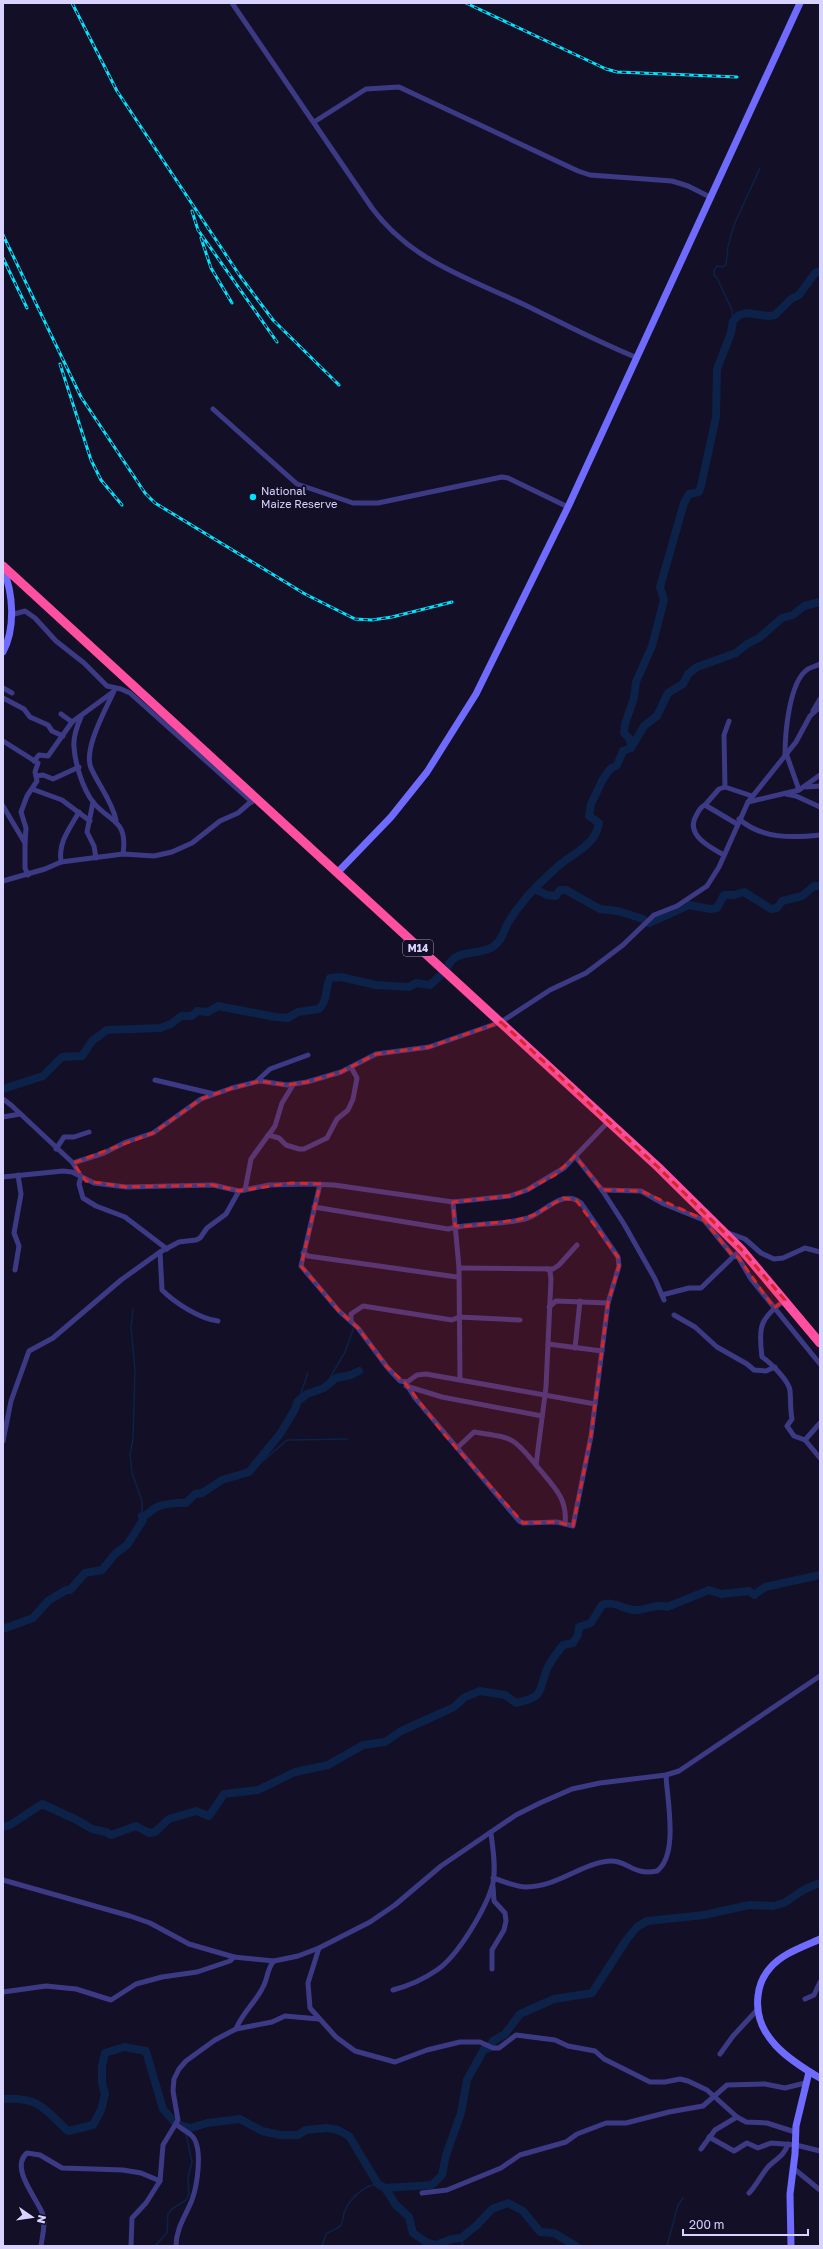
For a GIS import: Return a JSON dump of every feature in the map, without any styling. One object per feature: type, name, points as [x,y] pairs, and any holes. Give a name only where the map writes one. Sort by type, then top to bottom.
[{"type":"highway","name":"M14","points":[[3,567],[133,686],[253,800],[337,873],[501,1022],[608,1122],[741,1249],[820,1343]]},
{"type":"street","points":[[232,3],[379,217],[418,253],[441,267],[636,357]]},
{"type":"street","points":[[337,873],[391,817],[433,764],[456,728],[500,649],[546,549],[568,507],[800,3]]},
{"type":"street","points":[[314,122],[366,90],[399,88],[578,171],[590,175],[672,181],[688,186],[710,197]]},
{"type":"street","points":[[213,409],[297,484],[353,503],[378,503],[502,477],[514,481],[568,507]]},
{"type":"street","points":[[3,567],[10,584],[11,615],[8,637],[3,652]]},
{"type":"street","points":[[3,881],[61,862],[123,854],[154,856],[172,852],[192,843],[220,821],[243,810],[253,800],[130,693],[121,689],[107,686],[84,663],[56,641],[35,618],[25,611],[11,615]]},
{"type":"street","points":[[799,790],[785,754],[786,728],[797,682],[808,669],[820,664]]},
{"type":"street","points":[[34,761],[39,755],[48,756],[72,722],[81,717],[114,691],[133,686]]},
{"type":"street","points":[[3,688],[12,693]]},
{"type":"street","points":[[114,691],[89,755],[91,768],[114,809],[117,821],[124,836],[123,854]]},
{"type":"street","points":[[3,698],[24,708],[30,717],[48,725],[52,732],[63,736]]},
{"type":"street","points":[[73,1163],[104,1154],[121,1144],[153,1133],[201,1099],[214,1094],[256,1082],[293,1085],[335,1075],[376,1054],[429,1047],[501,1022],[550,990],[586,973],[623,945],[654,915],[677,906],[702,891],[713,879],[738,821],[748,802],[799,736],[820,699]]},
{"type":"street","points":[[813,712],[820,707]]},
{"type":"street","points":[[61,714],[72,722]]},
{"type":"street","points":[[81,717],[74,746],[78,767],[93,802],[117,821]]},
{"type":"street","points":[[724,787],[724,735],[729,721]]},
{"type":"street","points":[[3,741],[38,763],[36,776],[37,781],[21,812],[26,828],[26,868],[28,874]]},
{"type":"street","points":[[36,776],[43,775],[53,779],[78,767]]},
{"type":"street","points":[[748,802],[799,790],[820,775]]},
{"type":"street","points":[[805,787],[820,786]]},
{"type":"street","points":[[724,855],[710,848],[696,835],[694,820],[699,810],[719,789],[724,787],[752,796]]},
{"type":"street","points":[[32,789],[62,800],[90,821]]},
{"type":"street","points":[[784,794],[796,796],[812,805],[820,807]]},
{"type":"street","points":[[93,802],[87,832],[94,846],[96,858]]},
{"type":"street","points":[[705,805],[751,828],[777,836],[797,838],[820,835]]},
{"type":"street","points":[[3,806],[25,843]]},
{"type":"street","points":[[61,862],[59,850],[61,843],[79,812]]},
{"type":"street","points":[[256,1082],[270,1069],[308,1055]]},
{"type":"street","points":[[268,1135],[279,1138],[286,1145],[299,1149],[304,1149],[327,1138],[337,1119],[348,1110],[353,1099],[357,1078],[351,1067]]},
{"type":"street","points":[[155,1080],[214,1094]]},
{"type":"street","points":[[245,1190],[251,1159],[275,1126],[282,1103],[293,1085]]},
{"type":"street","points":[[3,1099],[73,1163],[81,1177],[79,1184],[83,1198],[96,1206],[125,1217],[165,1245],[167,1249]]},
{"type":"street","points":[[3,1117],[20,1114]]},
{"type":"street","points":[[3,1177],[63,1171],[94,1183],[126,1188],[213,1186],[239,1191],[291,1183],[320,1184],[453,1202],[510,1196],[527,1190],[555,1174],[576,1156],[608,1122]]},
{"type":"street","points":[[56,1149],[64,1137],[74,1137],[88,1132]]},
{"type":"street","points":[[576,1156],[602,1190],[624,1224],[663,1297],[689,1288],[702,1288],[741,1249]]},
{"type":"street","points":[[15,1270],[19,1246],[14,1233],[21,1194],[18,1175]]},
{"type":"street","points":[[320,1184],[301,1266],[339,1311],[351,1321],[387,1367],[400,1381],[442,1397],[542,1416]]},
{"type":"street","points":[[602,1190],[636,1190],[684,1213],[716,1225]]},
{"type":"street","points":[[3,1441],[12,1400],[29,1351],[53,1338],[121,1280],[160,1252],[184,1240],[196,1240],[200,1238],[207,1228],[226,1214],[239,1191]]},
{"type":"street","points":[[314,1207],[448,1229],[455,1226],[517,1220],[534,1215],[560,1200],[576,1200],[598,1227],[618,1257],[618,1266],[608,1302],[596,1404],[573,1526],[565,1524],[521,1522],[457,1448],[406,1384]]},
{"type":"street","points":[[453,1202],[458,1268],[460,1379]]},
{"type":"street","points":[[703,1219],[733,1256],[738,1257],[745,1271],[820,1364]]},
{"type":"street","points":[[723,1232],[745,1239],[761,1253],[774,1259],[783,1258],[805,1248],[820,1252]]},
{"type":"street","points":[[551,1279],[558,1266],[577,1245]]},
{"type":"street","points":[[160,1252],[162,1290],[192,1312],[206,1319],[218,1321]]},
{"type":"street","points":[[303,1253],[308,1256],[458,1277]]},
{"type":"street","points":[[458,1268],[547,1269],[558,1266]]},
{"type":"street","points":[[536,1465],[546,1395],[551,1279],[550,1271],[547,1269]]},
{"type":"street","points":[[550,1291],[551,1296],[556,1301],[608,1302]]},
{"type":"street","points":[[785,1300],[764,1318],[759,1336],[762,1357],[776,1367],[790,1388],[789,1404],[792,1419],[787,1426],[794,1436],[805,1440],[820,1458]]},
{"type":"street","points":[[549,1307],[556,1301]]},
{"type":"street","points":[[575,1348],[580,1302]]},
{"type":"street","points":[[351,1321],[351,1314],[361,1306],[440,1319],[452,1320],[459,1317],[520,1320]]},
{"type":"street","points":[[674,1315],[695,1327],[717,1348],[747,1364],[754,1370],[766,1371],[776,1367]]},
{"type":"street","points":[[548,1344],[602,1351]]},
{"type":"street","points":[[406,1384],[421,1373],[596,1404]]},
{"type":"street","points":[[805,1440],[820,1423]]},
{"type":"street","points":[[457,1448],[474,1432],[510,1438],[520,1445],[561,1496],[567,1510],[565,1524]]},
{"type":"street","points":[[3,1880],[130,1916],[150,1923],[189,1944],[234,1957],[274,1961],[298,1956],[319,1948],[370,1922],[395,1905],[441,1866],[491,1834],[516,1815],[572,1789],[611,1780],[666,1775],[679,1771],[820,1676]]},
{"type":"street","points":[[493,1880],[529,1887],[562,1880],[584,1868],[611,1861],[624,1864],[638,1872],[657,1871],[665,1862],[670,1850],[666,1775]]},
{"type":"street","points":[[491,1834],[494,1901],[505,1913],[506,1921],[504,1930],[492,1950],[492,1969]]},
{"type":"street","points":[[393,1990],[409,1986],[437,1970],[446,1962],[472,1926],[486,1901],[493,1880]]},
{"type":"street","points":[[819,2076],[809,2072],[784,2054],[770,2040],[762,2026],[758,2010],[761,1981],[770,1967],[787,1954],[820,1939]]},
{"type":"street","points":[[319,1948],[308,1983],[310,2008],[345,2046],[367,2055],[395,2062],[427,2050],[460,2042],[483,2043],[492,2048],[500,2047],[516,2035],[555,2040],[568,2046],[595,2051],[604,2059],[645,2080],[655,2083],[680,2078],[694,2083],[714,2096],[737,2117],[752,2123],[767,2123],[795,2132]]},
{"type":"street","points":[[3,1992],[46,1986],[76,1989],[111,2000],[136,1984],[162,1977],[197,1972],[230,1961],[234,1957]]},
{"type":"street","points":[[236,2029],[240,2019],[263,1988],[269,1968],[274,1961]]},
{"type":"street","points":[[805,1999],[814,1995],[820,1982]]},
{"type":"street","points":[[720,2054],[736,2033],[758,2010]]},
{"type":"street","points":[[131,2246],[132,2218],[146,2203],[160,2181],[163,2145],[176,2124],[178,2116],[174,2102],[174,2085],[179,2069],[186,2061],[215,2040],[236,2029],[272,2022],[285,2016],[319,2019]]},
{"type":"street","points":[[791,2246],[789,2208],[793,2168],[792,2144],[805,2083],[809,2072]]},
{"type":"street","points":[[422,2193],[447,2190],[501,2168],[520,2155],[566,2142],[577,2134],[606,2123],[630,2122],[669,2112],[703,2106],[727,2085],[765,2084],[785,2088],[805,2083]]},
{"type":"street","points":[[701,2149],[719,2126],[737,2117]]},
{"type":"street","points":[[176,2124],[193,2137],[198,2146],[199,2157],[194,2194],[184,2214],[176,2246]]},
{"type":"street","points":[[709,2137],[734,2151],[747,2143],[758,2148],[767,2143],[792,2144],[820,2150]]},
{"type":"street","points":[[749,2193],[757,2184],[770,2164],[776,2162],[792,2144]]},
{"type":"street","points":[[41,2246],[43,2215],[26,2184],[22,2168],[23,2157],[27,2153],[40,2155],[62,2168],[123,2170],[141,2173],[160,2181]]},
{"type":"street","points":[[793,2168],[820,2190]]},
{"type":"highlighted area","points":[[501,1022],[658,1167],[741,1249],[785,1300],[774,1308],[738,1257],[733,1256],[703,1219],[641,1191],[602,1190],[575,1156],[555,1175],[527,1190],[510,1196],[453,1202],[455,1226],[467,1226],[517,1220],[534,1215],[563,1198],[576,1200],[618,1257],[619,1266],[608,1303],[591,1436],[573,1526],[557,1522],[523,1523],[443,1433],[405,1383],[387,1367],[358,1328],[339,1311],[301,1266],[320,1184],[291,1183],[239,1191],[213,1185],[126,1187],[86,1181],[73,1163],[153,1133],[201,1099],[232,1088],[260,1081],[287,1085],[307,1082],[341,1072],[376,1054],[429,1047]]},
{"type":"waterway","points":[[733,321],[732,310],[717,278],[714,275],[714,270],[717,266],[722,267],[726,265],[728,246],[734,225],[760,168]]},
{"type":"waterway","points":[[631,748],[630,739],[624,733],[625,724],[634,698],[636,682],[652,646],[664,600],[660,587],[684,503],[689,494],[699,492],[701,486],[716,417],[717,369],[731,333],[733,321],[739,315],[746,313],[769,316],[775,315],[791,299],[799,295],[815,273],[820,271]]},
{"type":"waterway","points":[[447,968],[451,961],[456,957],[488,949],[494,946],[501,938],[513,915],[529,894],[560,864],[581,850],[592,839],[597,832],[599,823],[589,816],[591,804],[603,779],[610,769],[617,765],[623,751],[631,748],[644,726],[657,716],[668,693],[683,684],[688,674],[697,667],[736,653],[747,644],[759,638],[782,618],[793,615],[804,606],[820,602]]},
{"type":"waterway","points":[[649,923],[689,905],[710,909],[717,908],[724,895],[734,895],[744,892],[771,909],[777,908],[782,901],[802,896],[814,886],[820,886]]},
{"type":"waterway","points":[[535,889],[547,895],[556,896],[560,890],[566,890],[600,909],[618,911],[643,919]]},
{"type":"waterway","points":[[3,1089],[43,1076],[62,1057],[82,1056],[92,1041],[107,1030],[160,1028],[171,1024],[181,1016],[192,1016],[197,1011],[208,1012],[218,1006],[275,1017],[288,1018],[298,1012],[319,1009],[324,1001],[330,978],[341,977],[376,985],[409,987],[416,983],[430,985],[441,975]]},
{"type":"waterway","points":[[133,1309],[131,1327],[135,1370],[133,1439],[130,1454],[132,1473],[142,1501],[142,1516]]},
{"type":"waterway","points":[[324,1388],[345,1352],[354,1327]]},
{"type":"waterway","points":[[3,1629],[33,1618],[48,1601],[66,1590],[70,1590],[85,1573],[102,1570],[115,1554],[127,1545],[143,1520],[142,1516],[162,1505],[186,1503],[195,1494],[202,1493],[222,1480],[249,1472],[280,1434],[294,1411],[298,1401],[307,1394],[324,1388],[336,1378],[351,1375],[359,1371]]},
{"type":"waterway","points":[[298,1401],[308,1373]]},
{"type":"waterway","points":[[257,1462],[264,1460],[287,1440],[347,1439]]},
{"type":"waterway","points":[[3,1827],[10,1825],[42,1804],[75,1819],[92,1829],[106,1832],[111,1835],[136,1826],[149,1833],[155,1832],[169,1819],[196,1811],[209,1816],[224,1794],[258,1790],[295,1772],[328,1765],[363,1745],[385,1742],[401,1731],[454,1707],[465,1697],[480,1691],[505,1695],[516,1703],[532,1698],[539,1692],[547,1669],[556,1654],[563,1645],[573,1643],[578,1635],[579,1627],[591,1623],[602,1605],[615,1604],[631,1610],[640,1610],[655,1606],[667,1607],[709,1590],[721,1594],[749,1591],[754,1595],[765,1587],[820,1575]]},
{"type":"waterway","points":[[3,2099],[33,2102],[46,2110],[68,2131],[93,2125],[101,2110],[105,2094],[102,2083],[102,2066],[105,2053],[124,2047],[146,2051],[163,2109],[176,2124],[191,2128],[207,2123],[240,2119],[262,2131],[280,2135],[298,2135],[306,2130],[327,2128],[338,2130],[349,2136],[378,2184],[385,2188],[432,2185],[442,2175],[446,2155],[461,2113],[467,2080],[484,2049],[489,2048],[493,2041],[505,2034],[520,2014],[554,1999],[592,1993],[627,1939],[637,1927],[647,1921],[704,1915],[749,1905],[773,1906],[784,1903],[805,1889],[820,1883]]},
{"type":"waterway","points":[[155,2246],[167,2233],[168,2214],[172,2209],[186,2200],[189,2194],[188,2177],[192,2162],[186,2133]]},
{"type":"waterway","points":[[322,2246],[326,2234],[341,2225],[346,2208],[353,2198],[367,2187],[378,2184]]},
{"type":"waterway","points":[[385,2188],[396,2205],[409,2217],[413,2233],[426,2242],[435,2245],[452,2239],[461,2238],[477,2225],[492,2209],[508,2203],[523,2211],[540,2232],[554,2233],[576,2246]]},
{"type":"waterway","points":[[667,2246],[678,2205],[683,2198]]},
{"type":"waterway","points":[[461,2238],[463,2246]]},
{"type":"railway","points":[[72,3],[117,91],[240,276],[273,320],[339,385]]},
{"type":"railway","points":[[466,3],[606,69],[617,72],[737,77]]},
{"type":"railway","points":[[192,211],[198,230],[277,342]]},
{"type":"railway","points":[[3,235],[81,397],[145,493],[155,503],[305,594],[355,619],[372,620],[392,617],[452,602]]},
{"type":"railway","points":[[201,238],[211,268],[232,303]]},
{"type":"railway","points":[[3,258],[27,308]]},
{"type":"railway","points":[[60,364],[91,460],[101,480],[122,505]]},
{"type":"place","name":"National Maize Reserve","points":[[253,497]]}]
